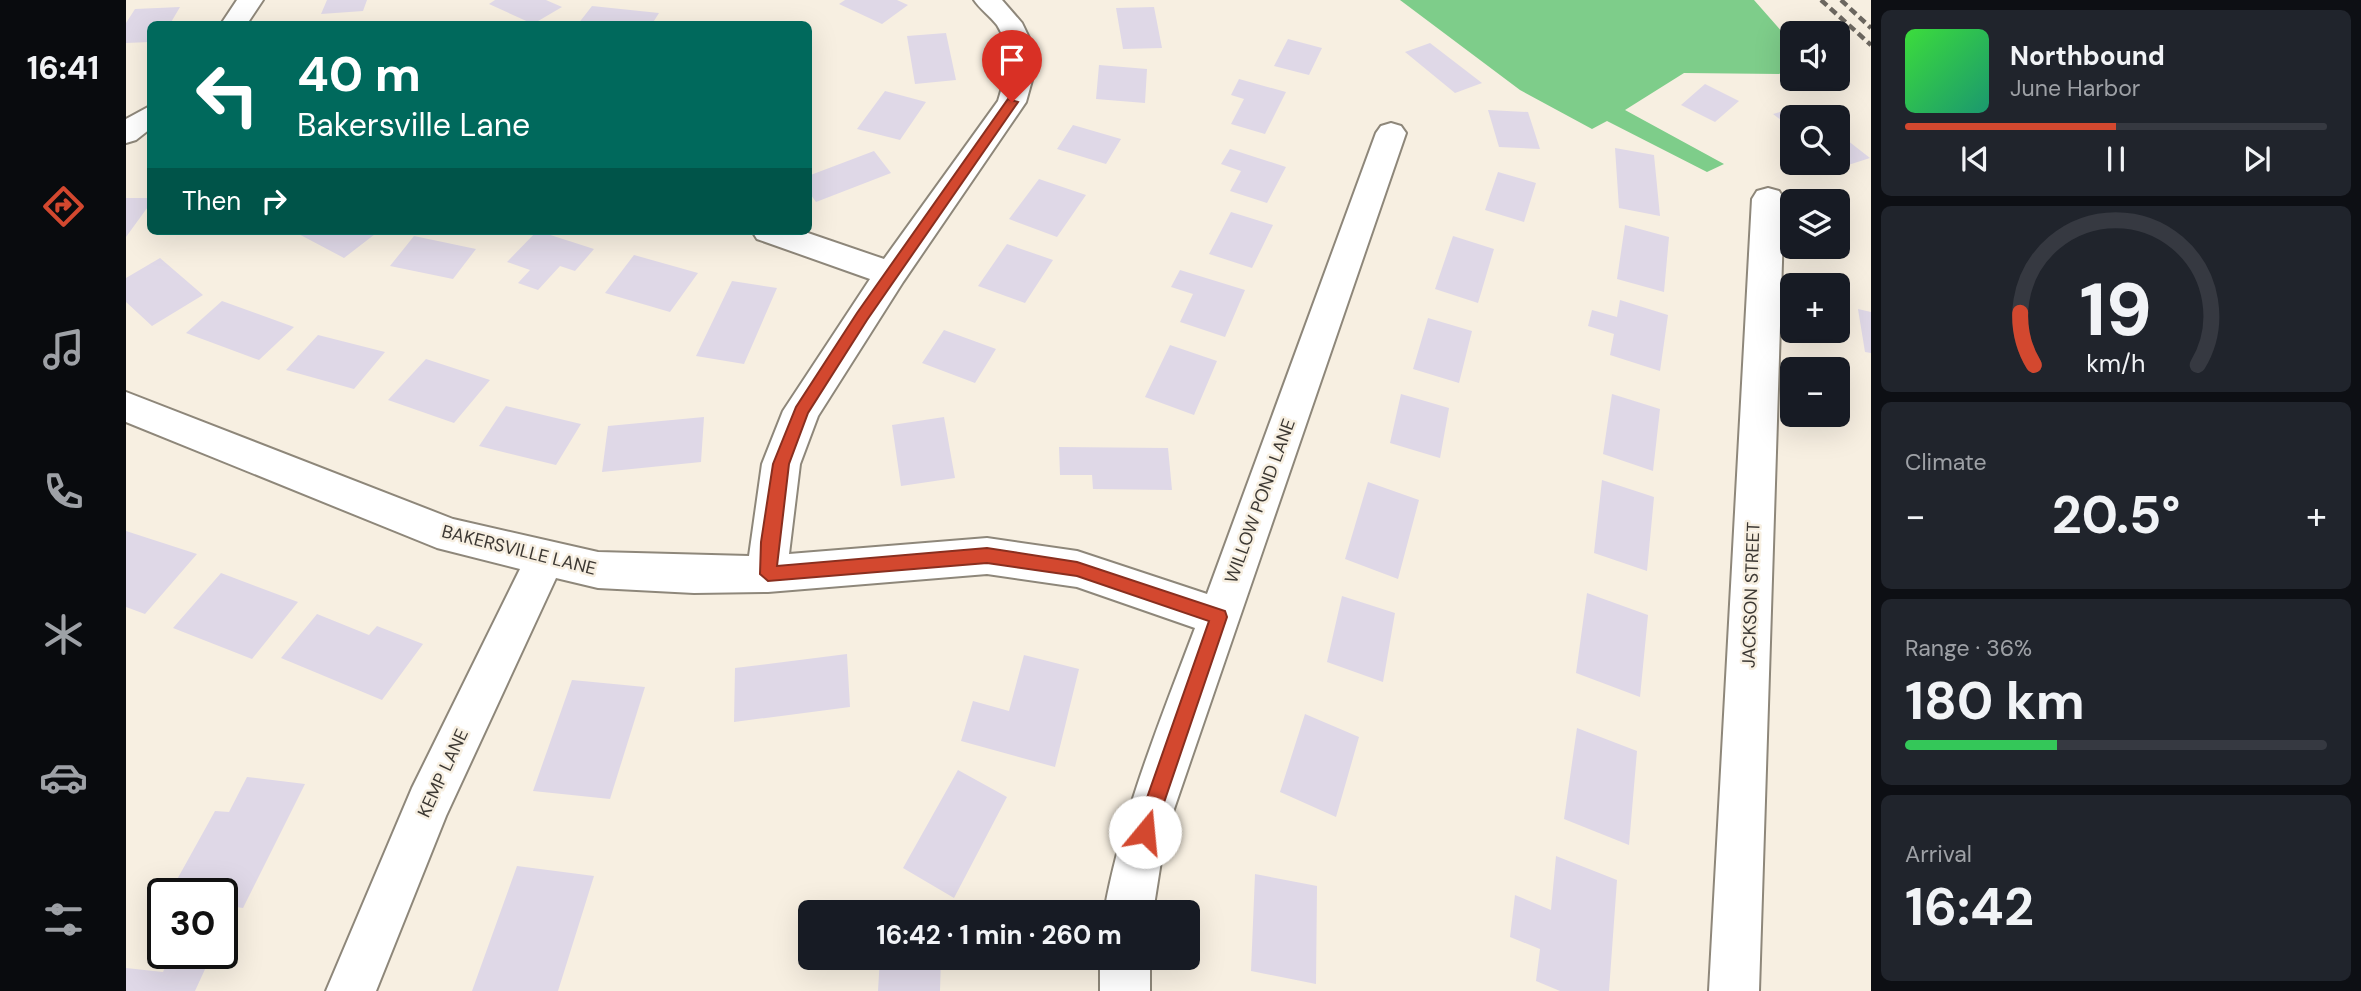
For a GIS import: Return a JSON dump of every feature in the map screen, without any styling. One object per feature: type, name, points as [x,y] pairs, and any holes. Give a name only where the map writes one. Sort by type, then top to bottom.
[{"type":"street","points":[[236,21],[250,0]]},
{"type":"street","points":[[768,574],[769,542],[781,464],[791,433],[819,381],[1012,102],[1021,76],[1019,44],[1009,24],[987,0]]},
{"type":"street","points":[[126,133],[147,117]]},
{"type":"street","name":"WILLOW POND LANE","points":[[1130,900],[1138,855],[1151,808],[1391,133]]},
{"type":"street","name":"JACKSON STREET","points":[[1734,991],[1768,199]]},
{"type":"street","points":[[779,235],[891,274]]},
{"type":"street","name":"BAKERSVILLE LANE","points":[[126,407],[452,536],[598,570],[694,575],[768,574],[987,555],[1077,569],[1219,617]]},
{"type":"street","name":"KEMP LANE","points":[[351,991],[428,804],[545,559]]},
{"type":"street","points":[[1125,970],[1125,991]]},
{"type":"green space","points":[[1400,0],[1754,0],[1780,29],[1780,74],[1684,73],[1625,110],[1724,164],[1707,172],[1607,121],[1592,129],[1520,90]]},
{"type":"building","points":[[327,0],[367,0],[363,11],[321,14]]},
{"type":"building","points":[[495,0],[546,0],[562,7],[538,21],[526,21],[489,4]]},
{"type":"building","points":[[845,0],[897,0],[908,5],[882,24],[839,4]]},
{"type":"building","points":[[592,6],[659,13],[654,21],[580,21]]},
{"type":"building","points":[[180,7],[172,21],[147,21],[147,42],[126,43],[126,23],[135,9]]},
{"type":"building","points":[[1154,7],[1162,48],[1123,49],[1116,8]]},
{"type":"building","points":[[946,33],[956,80],[915,84],[907,36]]},
{"type":"building","points":[[1288,39],[1322,48],[1309,75],[1274,66]]},
{"type":"building","points":[[1430,43],[1482,83],[1455,93],[1405,52]]},
{"type":"building","points":[[1099,65],[1147,69],[1145,103],[1096,99]]},
{"type":"building","points":[[1239,79],[1286,92],[1265,134],[1231,124],[1244,99],[1231,95]]},
{"type":"building","points":[[1705,84],[1739,101],[1715,122],[1681,105]]},
{"type":"building","points":[[885,91],[926,102],[900,140],[857,129]]},
{"type":"building","points":[[1488,110],[1528,112],[1540,149],[1499,147]]},
{"type":"building","points":[[1073,125],[1121,139],[1106,164],[1057,149]]},
{"type":"building","points":[[1850,142],[1870,158],[1850,164]]},
{"type":"building","points":[[1615,148],[1654,155],[1660,216],[1619,208]]},
{"type":"building","points":[[1230,149],[1286,167],[1267,203],[1230,191],[1241,171],[1221,164]]},
{"type":"building","points":[[874,151],[891,173],[816,202],[812,196],[812,174]]},
{"type":"building","points":[[1498,172],[1536,183],[1524,222],[1485,210]]},
{"type":"building","points":[[1039,179],[1086,195],[1057,237],[1009,219]]},
{"type":"building","points":[[126,198],[147,198],[147,208],[126,237]]},
{"type":"building","points":[[1231,212],[1273,225],[1252,268],[1209,254]]},
{"type":"building","points":[[1625,225],[1669,237],[1664,292],[1617,279]]},
{"type":"building","points":[[301,235],[374,235],[344,258]]},
{"type":"building","points":[[533,235],[550,235],[594,249],[575,271],[560,266],[538,290],[518,283],[530,270],[507,262]]},
{"type":"building","points":[[414,236],[476,249],[453,279],[390,266]]},
{"type":"building","points":[[1453,236],[1494,249],[1478,303],[1435,289]]},
{"type":"building","points":[[1007,244],[1053,260],[1025,303],[978,286]]},
{"type":"building","points":[[634,255],[698,273],[670,312],[605,293]]},
{"type":"building","points":[[160,258],[203,295],[152,326],[126,302],[126,278]]},
{"type":"building","points":[[1180,270],[1245,290],[1225,337],[1180,322],[1193,294],[1171,287]]},
{"type":"building","points":[[732,281],[777,288],[744,364],[696,356]]},
{"type":"building","points":[[1620,300],[1668,315],[1660,371],[1610,355],[1614,334],[1588,326],[1592,310],[1617,317]]},
{"type":"building","points":[[222,301],[294,327],[259,360],[186,333]]},
{"type":"building","points":[[1858,309],[1871,312],[1871,353],[1865,352]]},
{"type":"building","points":[[1428,318],[1472,331],[1459,383],[1413,369]]},
{"type":"building","points":[[944,330],[996,349],[975,383],[922,363]]},
{"type":"building","points":[[318,335],[385,352],[354,389],[286,370]]},
{"type":"building","points":[[1170,345],[1217,361],[1194,415],[1145,397]]},
{"type":"building","points":[[426,359],[490,380],[454,423],[388,400]]},
{"type":"building","points":[[1401,394],[1449,408],[1440,458],[1390,443]]},
{"type":"building","points":[[1612,394],[1660,409],[1653,471],[1603,454]]},
{"type":"building","points":[[506,406],[581,424],[556,465],[479,446]]},
{"type":"building","points":[[704,417],[701,462],[602,472],[608,426]]},
{"type":"building","points":[[944,417],[955,478],[901,486],[892,425]]},
{"type":"building","points":[[1059,447],[1168,448],[1172,490],[1093,489],[1092,475],[1060,475]]},
{"type":"building","points":[[1602,480],[1654,497],[1647,571],[1594,553]]},
{"type":"building","points":[[1368,482],[1419,500],[1398,579],[1345,559]]},
{"type":"building","points":[[126,531],[197,554],[145,614],[126,607]]},
{"type":"building","points":[[221,573],[298,602],[252,659],[173,628]]},
{"type":"building","points":[[1587,593],[1648,615],[1640,697],[1576,673]]},
{"type":"building","points":[[1342,596],[1395,613],[1383,682],[1327,662]]},
{"type":"building","points":[[317,614],[369,635],[377,626],[423,644],[382,700],[281,658]]},
{"type":"building","points":[[847,654],[850,707],[734,722],[735,668]]},
{"type":"building","points":[[1024,655],[1079,669],[1055,767],[961,741],[973,701],[1009,711]]},
{"type":"building","points":[[572,680],[645,687],[610,799],[533,791]]},
{"type":"building","points":[[1305,714],[1359,737],[1336,817],[1280,792]]},
{"type":"building","points":[[1577,728],[1637,751],[1629,845],[1564,819]]},
{"type":"building","points":[[958,770],[1007,797],[954,898],[903,868]]},
{"type":"building","points":[[247,777],[305,784],[243,908],[238,907],[238,878],[178,878],[215,811],[229,812]]},
{"type":"building","points":[[1556,856],[1617,880],[1609,991],[1560,991],[1536,981],[1540,949],[1510,937],[1515,895],[1551,910]]},
{"type":"building","points":[[517,866],[594,876],[558,991],[472,991]]},
{"type":"building","points":[[1255,874],[1317,886],[1316,984],[1251,971]]},
{"type":"building","points":[[126,968],[163,972],[164,969],[205,969],[195,991],[126,991]]},
{"type":"building","points":[[879,970],[941,970],[940,991],[878,991]]},
{"type":"railway","points":[[1821,0],[1871,45]]},
{"type":"railway","points":[[1841,0],[1871,28]]},
{"type":"route","points":[[1012,102],[891,274],[801,411],[781,464],[769,542],[768,574],[987,555],[1077,569],[1219,617],[1151,808],[1145,832]]}]
